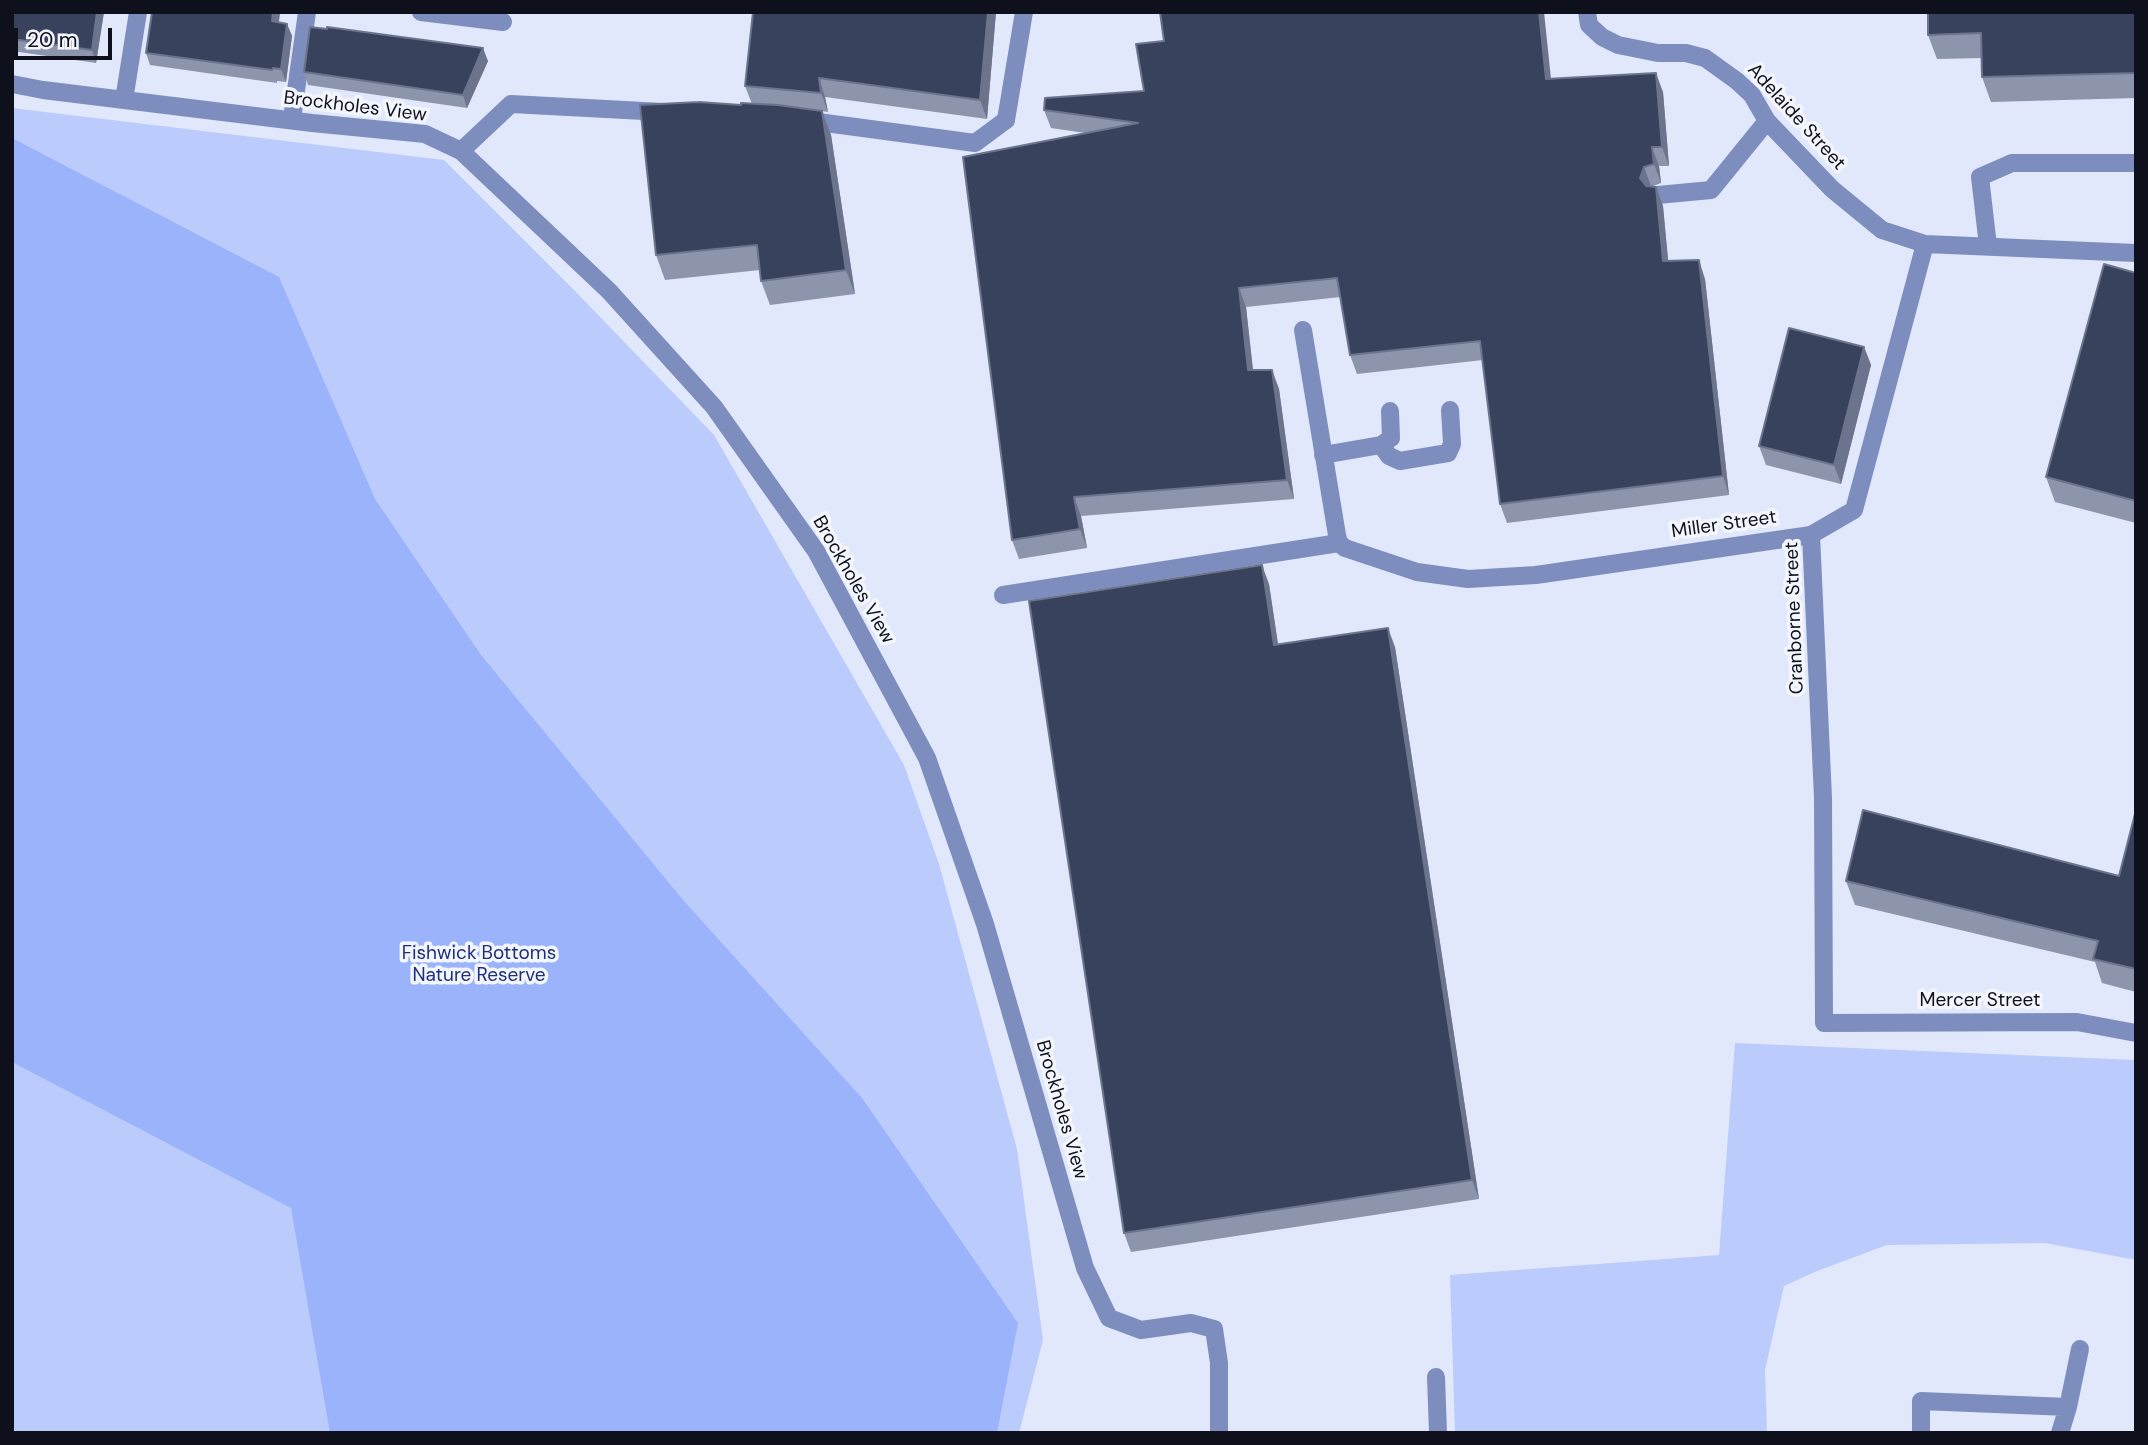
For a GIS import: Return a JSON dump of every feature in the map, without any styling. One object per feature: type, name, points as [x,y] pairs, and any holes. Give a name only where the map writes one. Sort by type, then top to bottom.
[{"type":"street","points":[[124,100],[138,12]]},
{"type":"street","points":[[292,119],[307,12]]},
{"type":"street","points":[[421,12],[503,22]]},
{"type":"street","points":[[788,118],[975,143],[1006,120],[1024,12]]},
{"type":"street","name":"Adelaide Street","points":[[1588,19],[1602,37],[1618,45],[1658,53],[1686,53],[1705,58],[1752,95],[1767,121],[1832,189],[1882,230],[1925,244],[2136,253]]},
{"type":"street","name":"Brockholes View","points":[[12,84],[312,123],[425,134],[461,151],[609,291],[714,407],[816,551],[927,758],[985,924],[1084,1268],[1109,1318],[1142,1331],[1191,1323],[1214,1329],[1219,1363],[1219,1433]]},
{"type":"street","points":[[461,151],[511,104],[677,112]]},
{"type":"street","points":[[1658,195],[1711,190],[1767,121]]},
{"type":"street","points":[[1988,246],[1980,177],[2012,163],[2136,163]]},
{"type":"street","name":"Cranborne Street","points":[[1824,1023],[1823,798],[1811,535],[1854,510],[1925,244]]},
{"type":"street","points":[[1003,595],[1339,543],[1303,330]]},
{"type":"street","points":[[1381,445],[1389,456],[1400,461],[1448,453],[1452,444],[1450,410]]},
{"type":"street","points":[[1323,455],[1381,445],[1391,438],[1390,411]]},
{"type":"street","name":"Miller Street","points":[[1339,543],[1345,548],[1417,572],[1468,579],[1536,575],[1811,535]]},
{"type":"street","name":"Mercer Street","points":[[1824,1023],[2077,1022],[2136,1033]]},
{"type":"street","points":[[2060,1433],[2080,1349]]},
{"type":"street","points":[[1436,1377],[1438,1433]]},
{"type":"street","points":[[1921,1433],[1920,1401],[2068,1408]]},
{"type":"green space","name":"Fishwick Bottoms Nature Reserve","points":[[12,108],[444,160],[714,435],[904,765],[939,864],[1017,1149],[1043,1340],[1019,1433],[12,1433]]},
{"type":"green space","name":"Fishwick Bottoms Nature Reserve","points":[[12,138],[279,277],[375,499],[481,655],[683,900],[862,1098],[1018,1323],[997,1433],[330,1433],[291,1208],[12,1062]]},
{"type":"green space","points":[[1735,1043],[2136,1060],[2136,1260],[2045,1243],[1887,1245],[1784,1286],[1765,1370],[1767,1433],[1455,1433],[1450,1275],[1719,1255]]},
{"type":"building","points":[[12,12],[97,12],[92,50],[12,39]]},
{"type":"building","points":[[152,12],[273,12],[272,21],[287,24],[281,69],[146,53]]},
{"type":"building","points":[[753,12],[988,12],[980,100],[819,78],[821,93],[745,86]]},
{"type":"building","points":[[1160,12],[1539,12],[1546,79],[1656,73],[1662,147],[1652,147],[1654,164],[1644,167],[1640,178],[1646,186],[1656,187],[1663,261],[1699,260],[1723,476],[1500,504],[1480,341],[1350,355],[1337,278],[1239,288],[1248,370],[1272,370],[1287,480],[1074,497],[1080,529],[1012,540],[963,157],[1138,123],[1044,110],[1045,98],[1144,91],[1136,44],[1164,41]]},
{"type":"building","points":[[1928,12],[2136,12],[2136,73],[1982,77],[1981,33],[1928,35]]},
{"type":"building","points":[[310,27],[483,48],[463,95],[304,72]]},
{"type":"building","points":[[699,102],[778,105],[822,111],[846,270],[761,281],[757,245],[656,255],[640,105]]},
{"type":"building","points":[[2104,264],[2136,273],[2136,501],[2046,477]]},
{"type":"building","points":[[1789,328],[1864,347],[1834,465],[1759,446]]},
{"type":"building","points":[[1262,565],[1274,645],[1388,628],[1472,1180],[1124,1233],[1029,601]]},
{"type":"building","points":[[1863,810],[2119,876],[2136,810],[2136,969],[2093,959],[2098,941],[1846,881]]}]
